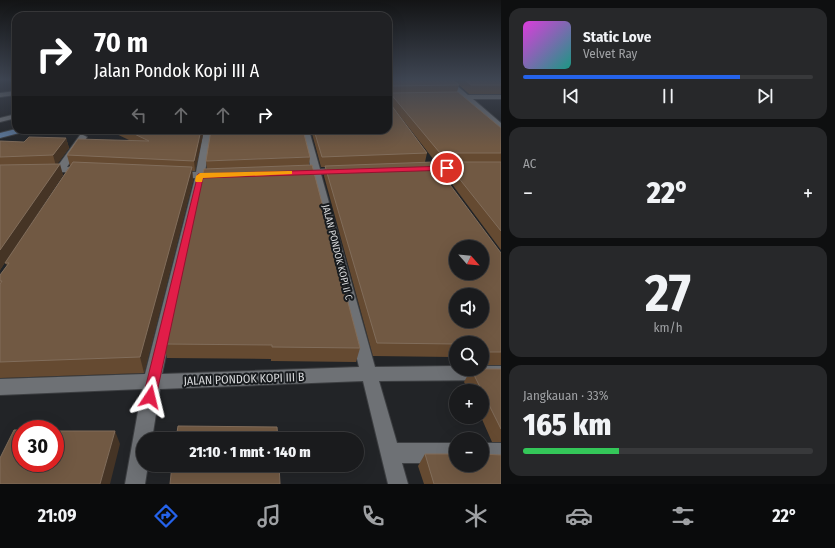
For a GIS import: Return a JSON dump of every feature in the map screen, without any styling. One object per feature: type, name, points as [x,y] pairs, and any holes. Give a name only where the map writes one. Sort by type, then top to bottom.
[{"type":"main road","points":[[0,136],[12,132]]},
{"type":"street","points":[[472,102],[501,127]]},
{"type":"street","points":[[0,120],[12,117]]},
{"type":"street","points":[[135,484],[152,382],[200,176],[207,134]]},
{"type":"street","name":"JALAN PONDOK KOPI II C","points":[[306,134],[398,484]]},
{"type":"street","points":[[60,170],[82,137]]},
{"type":"street","points":[[424,156],[442,181]]},
{"type":"street","points":[[410,169],[471,168]]},
{"type":"street","points":[[37,170],[89,170]]},
{"type":"street","points":[[64,183],[73,170]]},
{"type":"street","points":[[286,173],[348,171]]},
{"type":"street","points":[[168,174],[200,176],[231,175]]},
{"type":"street","points":[[369,374],[501,373]]},
{"type":"street","name":"JALAN PONDOK KOPI III B","points":[[0,387],[369,374]]},
{"type":"street","points":[[389,453],[449,453]]},
{"type":"street","points":[[489,453],[501,453]]},
{"type":"building","points":[[397,102],[469,102],[501,128],[501,153],[440,153]]},
{"type":"building","points":[[392,106],[427,153],[322,157],[315,134],[392,134]]},
{"type":"building","points":[[134,134],[200,134],[194,161],[67,155],[78,139],[149,141]]},
{"type":"building","points":[[210,134],[304,134],[310,157],[206,161]]},
{"type":"building","points":[[29,137],[66,138],[53,155],[0,157],[0,141],[24,142]]},
{"type":"building","points":[[73,162],[192,167],[140,357],[0,362],[0,284],[2,281],[0,281],[0,275],[9,263],[5,263]]},
{"type":"building","points":[[433,162],[501,253],[501,352],[489,352],[489,336],[449,336],[449,344],[377,343],[325,166]]},
{"type":"building","points":[[446,162],[501,162],[501,231]]},
{"type":"building","points":[[60,164],[0,250],[0,165]]},
{"type":"building","points":[[312,165],[360,348],[272,347],[272,345],[164,344],[204,169]]},
{"type":"building","points":[[489,369],[501,369],[501,429],[489,405],[489,384],[478,384],[474,376],[489,376]]},
{"type":"building","points":[[178,426],[277,427],[277,432],[177,432]]},
{"type":"building","points":[[64,431],[115,431],[100,484],[0,484],[0,458],[12,434],[12,472],[64,472]]},
{"type":"building","points":[[425,454],[449,454],[449,472],[489,472],[489,454],[501,455],[501,484],[434,484]]},
{"type":"building","points":[[171,472],[279,472],[280,484],[170,484]]},
{"type":"slow traffic","points":[[199,181],[200,176],[289,173]]},
{"type":"route","points":[[150,397],[152,382],[200,176],[447,168]]}]
